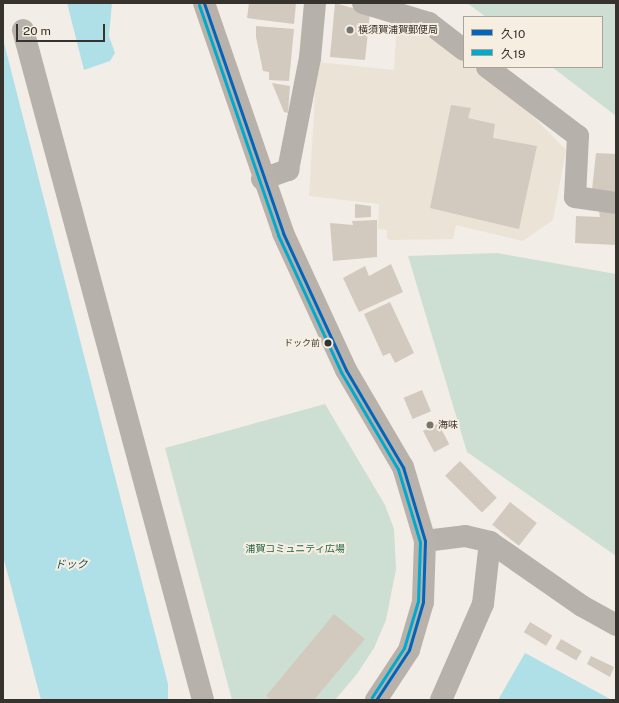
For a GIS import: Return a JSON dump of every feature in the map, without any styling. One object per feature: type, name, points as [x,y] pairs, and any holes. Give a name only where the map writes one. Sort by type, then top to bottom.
[{"type":"main road","points":[[204,3],[262,179],[296,264],[346,370],[403,467],[425,541],[423,602],[411,643],[376,700]]},
{"type":"street","points":[[262,179],[288,170],[310,58],[315,3]]},
{"type":"street","points":[[363,3],[429,23],[463,49]]},
{"type":"street","points":[[23,30],[203,700]]},
{"type":"street","points":[[488,68],[578,136],[576,197],[616,203]]},
{"type":"street","points":[[425,541],[465,536],[490,542],[582,606],[616,626]]},
{"type":"street","points":[[441,700],[483,604],[490,542]]},
{"type":"shaded area","points":[[397,23],[431,33],[463,59],[463,68],[474,68],[520,103],[566,150],[553,220],[523,241],[456,225],[453,239],[391,240],[387,239],[387,230],[378,229],[379,204],[309,196],[317,62],[394,70]]},
{"type":"green space","points":[[467,3],[616,3],[616,116],[553,68],[603,68],[603,16],[485,16]]},
{"type":"green space","points":[[497,253],[616,274],[616,556],[467,452],[408,256]]},
{"type":"green space","name":"浦賀コミュニティ広場","points":[[325,404],[385,505],[394,529],[396,569],[386,620],[374,648],[357,674],[335,700],[232,700],[165,448]]},
{"type":"water","points":[[67,3],[112,3],[109,36],[115,53],[110,61],[84,70]]},
{"type":"water","name":"ドック","points":[[3,39],[168,684],[168,700],[41,700],[3,556]]},
{"type":"water","points":[[525,653],[612,700],[498,700]]},
{"type":"building","points":[[249,3],[296,3],[294,24],[247,18]]},
{"type":"building","points":[[335,3],[370,13],[365,60],[330,57]]},
{"type":"building","points":[[256,26],[294,29],[289,81],[269,80],[269,72],[263,71],[256,37]]},
{"type":"building","points":[[272,83],[290,86],[288,113],[284,112]]},
{"type":"building","points":[[451,105],[471,108],[468,118],[495,124],[493,138],[537,146],[519,229],[430,208]]},
{"type":"building","points":[[596,153],[616,154],[616,192],[592,190]]},
{"type":"building","points":[[355,204],[371,206],[371,217],[355,218]]},
{"type":"building","points":[[599,212],[616,212],[616,245],[575,243],[576,216],[600,217]]},
{"type":"building","points":[[377,220],[377,257],[333,261],[330,223],[353,225],[352,221]]},
{"type":"building","points":[[391,264],[403,292],[359,312],[343,278],[365,266],[369,276]]},
{"type":"building","points":[[390,302],[414,353],[395,363],[390,353],[383,356],[364,314]]},
{"type":"building","points":[[422,390],[431,411],[413,419],[404,398]]},
{"type":"building","points":[[438,423],[449,444],[434,452],[423,431]]},
{"type":"building","points":[[460,461],[497,498],[482,513],[445,476]]},
{"type":"building","points":[[510,502],[537,523],[519,546],[492,525]]},
{"type":"building","points":[[334,614],[365,639],[314,700],[271,700],[266,696]]},
{"type":"building","points":[[530,622],[552,635],[546,646],[524,632]]},
{"type":"building","points":[[561,639],[582,651],[576,661],[556,649]]},
{"type":"building","points":[[591,656],[614,667],[610,677],[587,664]]},
{"type":"transit line","name":"久10","points":[[204,3],[283,233],[346,370],[403,467],[425,541],[423,602],[409,650],[376,700]]},
{"type":"transit line","name":"久19","points":[[199,5],[278,235],[341,372],[398,469],[420,542],[418,601],[404,648],[372,697]]},
{"type":"place","name":"横須賀浦賀郵便局","points":[[350,30]]},
{"type":"place","name":"ドック前","points":[[328,343]]},
{"type":"place","name":"海味","points":[[430,425]]}]
